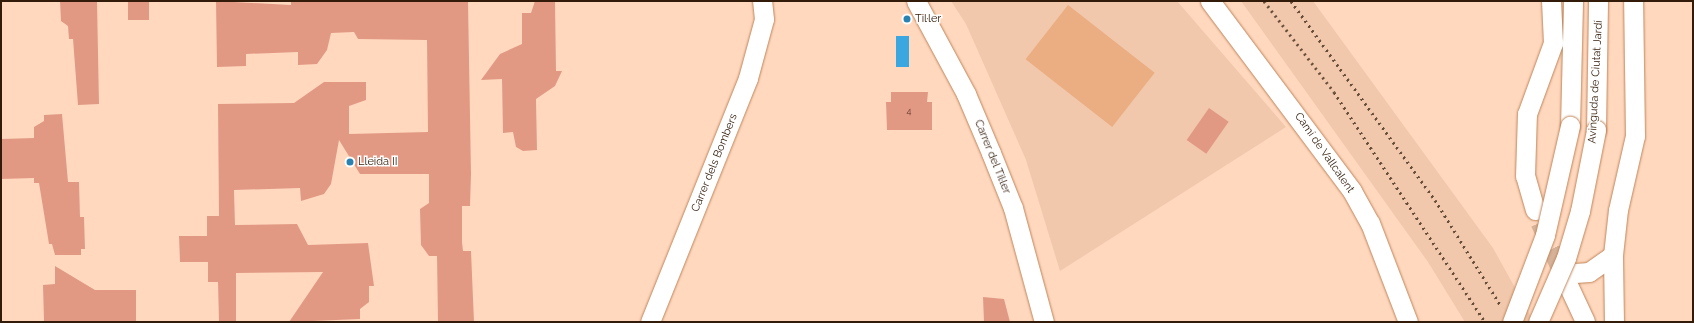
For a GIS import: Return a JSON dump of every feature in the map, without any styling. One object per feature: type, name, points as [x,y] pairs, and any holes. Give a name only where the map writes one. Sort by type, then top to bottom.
[{"type":"street","name":"Carrer dels Bombers","points":[[650,322],[748,78],[764,20],[762,1]]},
{"type":"street","name":"Carrer del Til·ler","points":[[916,1],[966,94],[991,152],[1013,208],[1044,322]]},
{"type":"street","name":"Camí de Vallcalent","points":[[1210,1],[1352,191],[1370,224],[1408,322]]},
{"type":"street","points":[[1535,210],[1525,176],[1527,114],[1552,43],[1551,1]]},
{"type":"street","points":[[1512,322],[1545,235],[1570,126],[1573,1]]},
{"type":"street","name":"Avinguda de Ciutat Jardí","points":[[1538,322],[1566,258],[1580,211],[1596,130],[1598,1]]},
{"type":"street","points":[[1614,322],[1613,255],[1618,210],[1635,136],[1633,1]]},
{"type":"street","points":[[1585,322],[1572,280],[1589,272],[1613,255]]},
{"type":"shaded area","points":[[951,1],[1177,1],[1286,127],[1060,271],[1026,160],[966,24]]},
{"type":"shaded area","points":[[1241,1],[1313,1],[1493,248],[1534,322],[1465,322],[1428,262]]},
{"type":"shaded area","points":[[1068,5],[1155,73],[1112,127],[1026,59]]},
{"type":"water","points":[[896,36],[909,36],[909,67],[896,67]]},
{"type":"building","points":[[60,1],[97,1],[99,104],[78,105],[73,39],[69,39],[68,26],[61,21]]},
{"type":"building","points":[[128,1],[149,1],[149,20],[128,20]]},
{"type":"building","name":"Lleida II","points":[[216,1],[291,5],[291,1],[468,1],[471,174],[470,206],[462,206],[462,242],[463,251],[471,251],[474,322],[438,322],[437,256],[429,256],[421,245],[420,209],[429,203],[429,174],[360,174],[339,140],[331,184],[324,194],[301,201],[300,188],[234,190],[235,225],[297,224],[308,245],[368,243],[374,286],[369,286],[369,302],[360,309],[360,319],[289,322],[323,272],[236,273],[236,322],[219,322],[218,282],[208,282],[208,262],[180,262],[179,236],[207,236],[207,216],[219,216],[218,104],[294,103],[324,82],[366,82],[366,100],[349,106],[349,134],[428,132],[427,40],[358,39],[354,32],[331,33],[327,50],[317,64],[298,65],[298,52],[246,54],[246,66],[217,67]]},
{"type":"building","points":[[535,1],[555,1],[556,71],[562,71],[555,86],[536,99],[537,150],[523,151],[516,147],[513,132],[503,133],[502,79],[481,80],[500,54],[522,44],[522,13],[531,13]]},
{"type":"building","points":[[891,92],[928,92],[927,102],[932,102],[932,130],[887,130],[886,102],[891,102]]},
{"type":"building","points":[[1209,108],[1229,122],[1206,154],[1187,140]]},
{"type":"building","points":[[62,114],[68,182],[79,182],[80,217],[84,217],[85,249],[81,249],[81,255],[55,255],[52,244],[49,244],[39,183],[34,183],[34,178],[1,179],[1,139],[34,138],[34,127],[44,121],[44,115]]},
{"type":"building","points":[[55,266],[95,290],[136,290],[136,321],[44,322],[43,285],[55,284]]},
{"type":"building","points":[[983,297],[1004,299],[1010,322],[984,322]]},
{"type":"tunnel","points":[[1540,222],[1566,280]]},
{"type":"railway","points":[[1264,1],[1334,92],[1485,322]]},
{"type":"railway","points":[[1291,1],[1435,200],[1501,306]]},
{"type":"place","name":"Til·ler","points":[[907,19]]},
{"type":"place","name":"Lleida II","points":[[350,162]]}]
